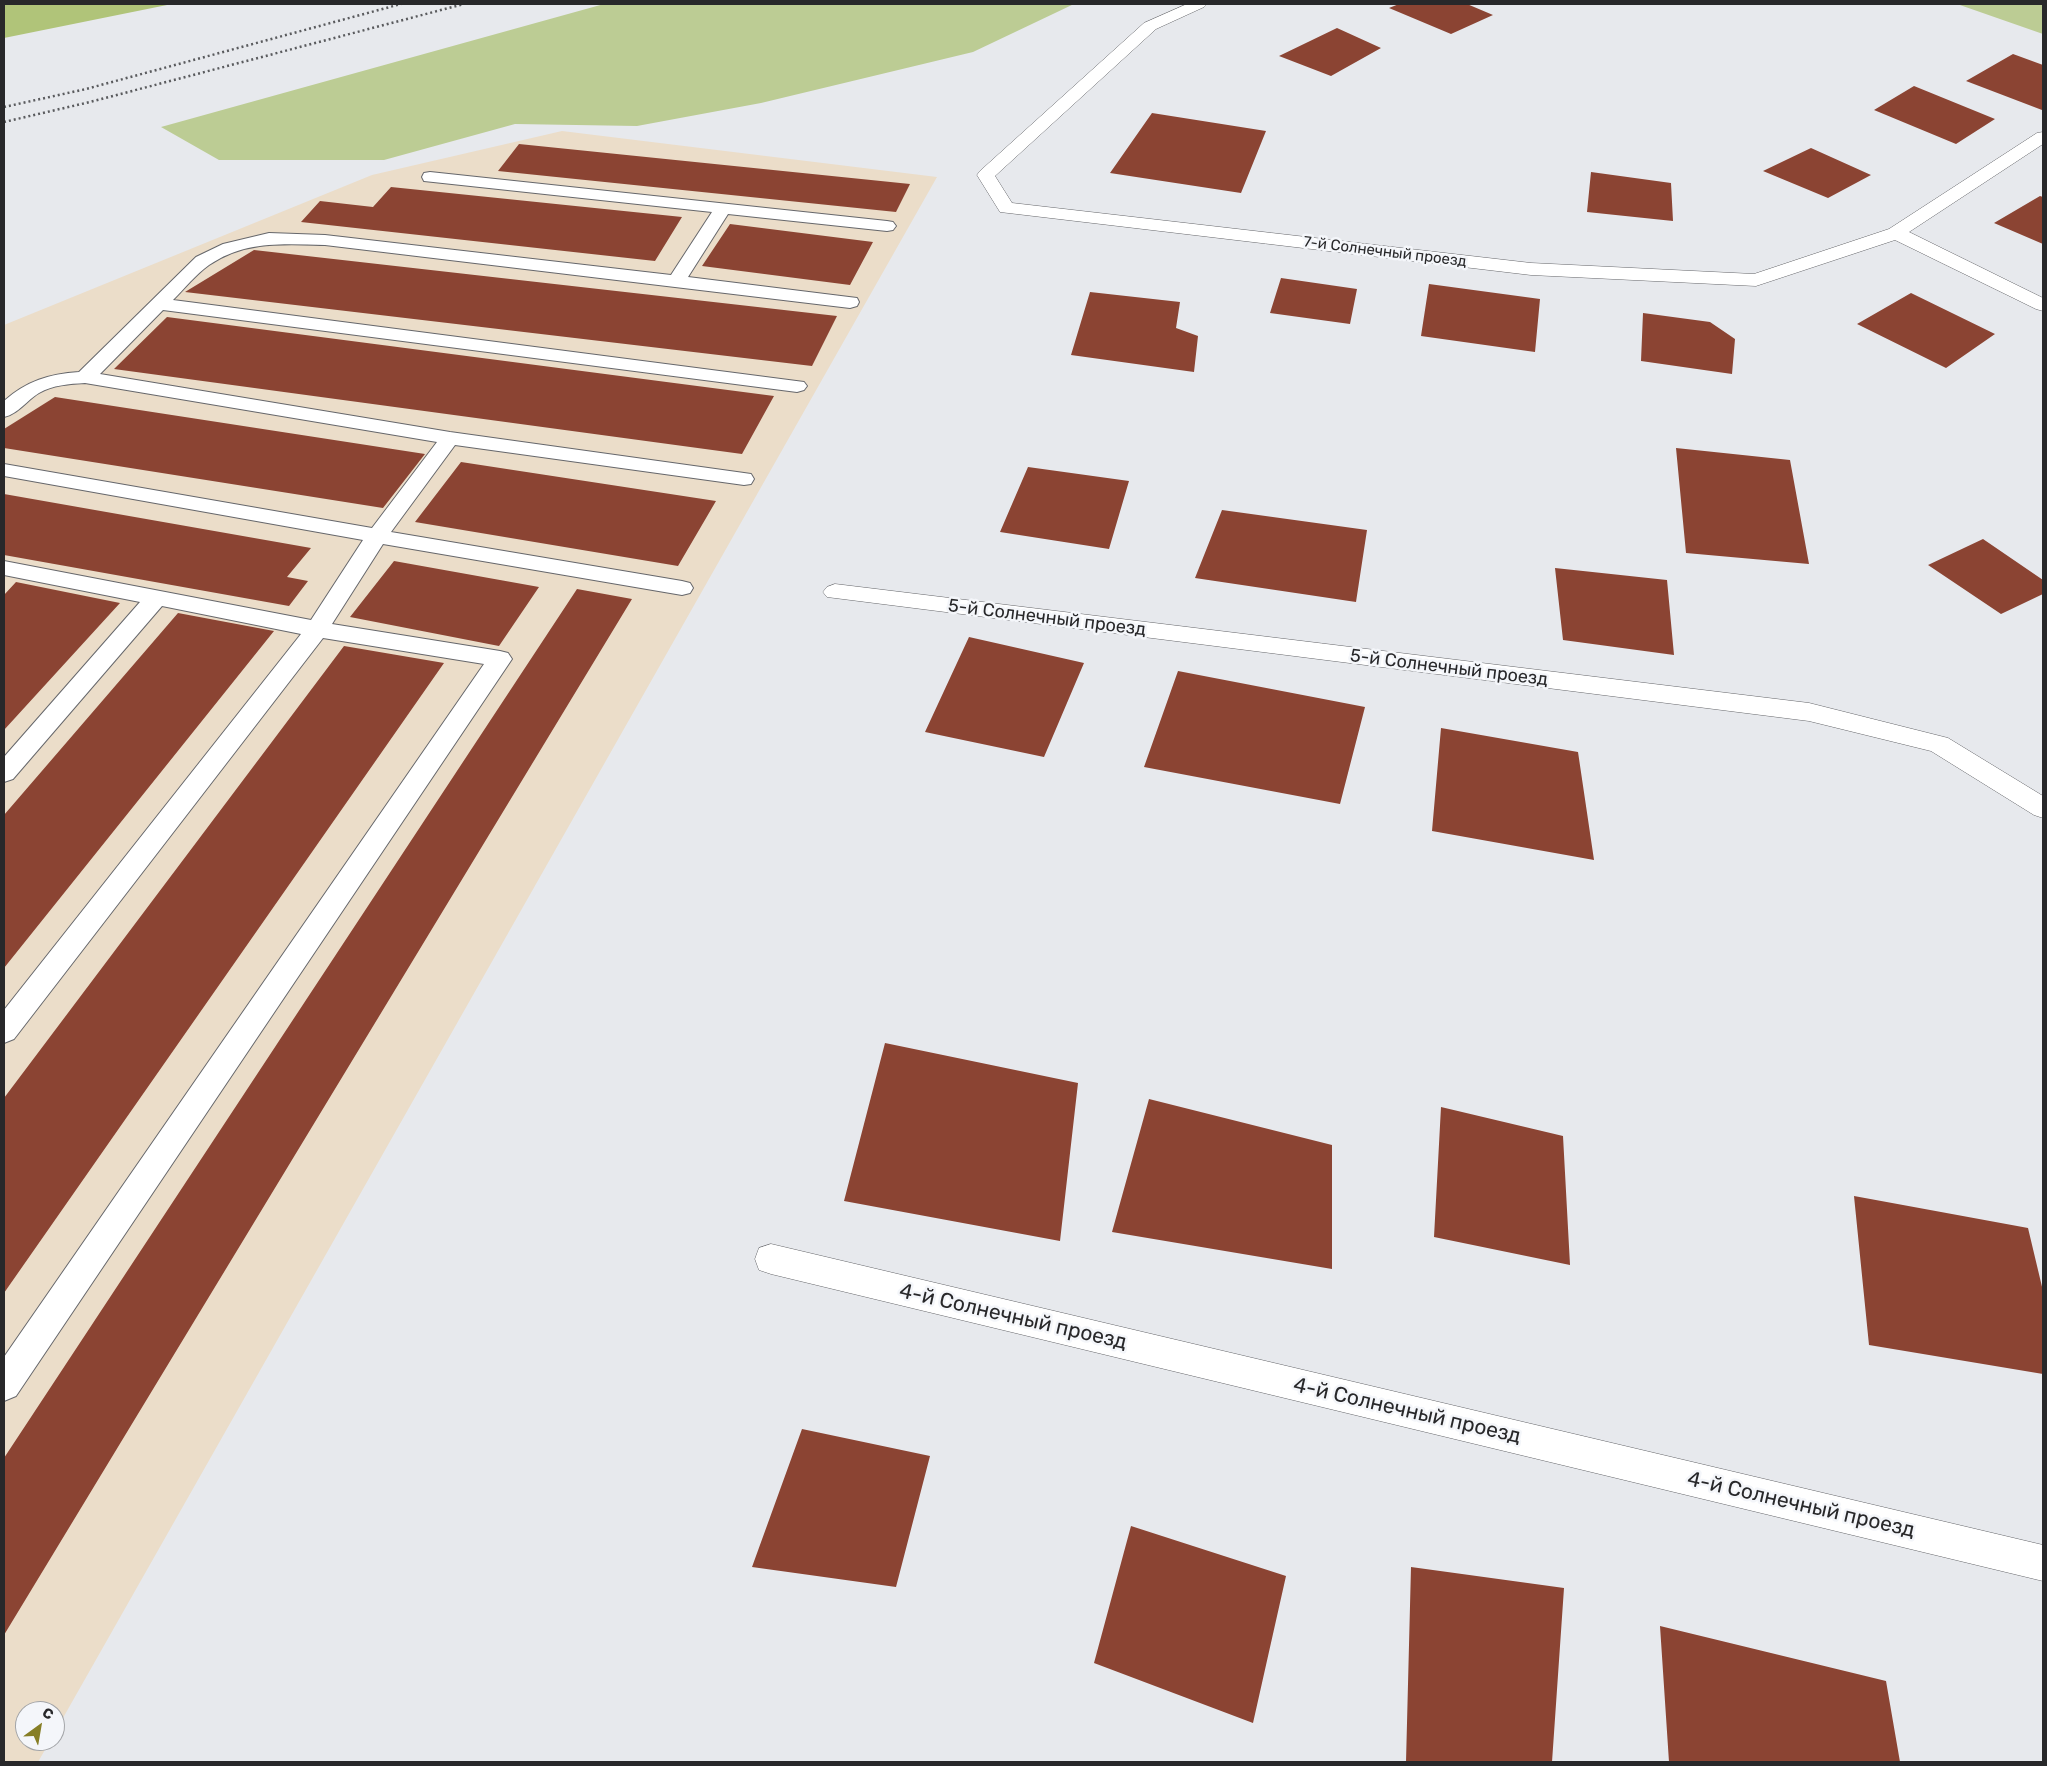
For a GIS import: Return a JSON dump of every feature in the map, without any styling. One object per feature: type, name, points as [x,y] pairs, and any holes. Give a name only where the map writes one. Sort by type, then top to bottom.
[{"type":"street","name":"7-й Солнечный проезд","points":[[1199,4],[1150,26],[986,175],[1006,208],[1532,269],[1756,280],[1896,233],[2043,137]]},
{"type":"street","points":[[1896,233],[2043,305]]},
{"type":"street","name":"5-й Солнечный проезд","points":[[835,592],[1809,712],[1939,744],[2043,808]]},
{"type":"street","name":"4-й Солнечный проезд","points":[[771,1259],[2043,1563]]},
{"type":"lane","points":[[430,177],[887,226]]},
{"type":"lane","points":[[676,282],[723,208]]},
{"type":"lane","points":[[85,377],[202,261],[229,248],[269,238],[325,240],[850,302]]},
{"type":"lane","points":[[160,304],[797,386]]},
{"type":"lane","points":[[4,411],[37,385],[51,380],[85,377],[450,438],[744,479]]},
{"type":"lane","points":[[4,1031],[317,629],[376,536],[450,438]]},
{"type":"lane","points":[[4,470],[682,588]]},
{"type":"lane","points":[[4,568],[157,596],[317,629],[500,659],[4,1385]]},
{"type":"lane","points":[[4,773],[157,596]]},
{"type":"shaded area","points":[[562,131],[937,177],[65,1714],[65,1701],[15,1701],[15,1751],[44,1751],[38,1762],[4,1762],[4,325],[372,175]]},
{"type":"green space","points":[[4,4],[172,4],[4,38]]},
{"type":"green space","points":[[604,4],[1074,4],[973,52],[761,103],[637,126],[515,124],[384,160],[219,160],[161,127]]},
{"type":"green space","points":[[1957,4],[2043,4],[2043,34]]},
{"type":"building","points":[[1399,4],[1467,4],[1493,15],[1451,34],[1389,8]]},
{"type":"building","points":[[1337,28],[1381,48],[1331,76],[1279,56]]},
{"type":"building","points":[[2013,54],[2043,65],[2042,110],[1966,81]]},
{"type":"building","points":[[1914,86],[1995,119],[1956,144],[1874,110]]},
{"type":"building","points":[[1152,113],[1266,131],[1241,193],[1110,173]]},
{"type":"building","points":[[519,144],[910,184],[896,212],[498,171]]},
{"type":"building","points":[[1811,148],[1871,175],[1828,198],[1763,171]]},
{"type":"building","points":[[1591,172],[1671,183],[1673,221],[1587,212]]},
{"type":"building","points":[[391,187],[682,217],[655,261],[301,222],[320,201],[373,207]]},
{"type":"building","points":[[2040,196],[2043,197],[2043,244],[1994,223]]},
{"type":"building","points":[[730,224],[873,242],[850,285],[702,266]]},
{"type":"building","points":[[254,250],[837,316],[812,366],[185,292]]},
{"type":"building","points":[[1281,278],[1357,289],[1350,324],[1270,313]]},
{"type":"building","points":[[1429,284],[1540,299],[1535,352],[1421,336]]},
{"type":"building","points":[[1090,292],[1180,302],[1176,328],[1198,336],[1194,372],[1071,355]]},
{"type":"building","points":[[1911,293],[1995,334],[1946,368],[1857,324]]},
{"type":"building","points":[[1643,313],[1710,322],[1735,339],[1732,374],[1641,361]]},
{"type":"building","points":[[167,317],[774,396],[742,454],[114,369]]},
{"type":"building","points":[[55,397],[425,454],[383,508],[4,448],[4,429]]},
{"type":"building","points":[[1676,448],[1790,460],[1809,564],[1686,553]]},
{"type":"building","points":[[461,462],[716,501],[678,566],[415,522]]},
{"type":"building","points":[[1028,467],[1129,481],[1109,549],[1000,532]]},
{"type":"building","points":[[4,494],[311,548],[287,577],[308,581],[289,606],[4,555]]},
{"type":"building","points":[[1222,510],[1367,530],[1356,602],[1195,578]]},
{"type":"building","points":[[1983,539],[2043,580],[2043,594],[2001,614],[1928,565]]},
{"type":"building","points":[[394,561],[539,587],[499,646],[350,617]]},
{"type":"building","points":[[1555,568],[1667,580],[1674,655],[1563,640]]},
{"type":"building","points":[[16,582],[120,603],[4,730],[4,595]]},
{"type":"building","points":[[577,589],[632,599],[4,1635],[4,1458]]},
{"type":"building","points":[[178,613],[274,631],[4,968],[4,815]]},
{"type":"building","points":[[969,637],[1084,663],[1044,757],[925,732]]},
{"type":"building","points":[[344,646],[444,663],[4,1293],[4,1098]]},
{"type":"building","points":[[1178,671],[1365,707],[1340,804],[1144,767]]},
{"type":"building","points":[[1441,728],[1578,752],[1594,860],[1432,831]]},
{"type":"building","points":[[885,1043],[1078,1083],[1060,1241],[844,1201]]},
{"type":"building","points":[[1149,1099],[1332,1145],[1332,1269],[1112,1232]]},
{"type":"building","points":[[1441,1107],[1563,1136],[1570,1265],[1434,1237]]},
{"type":"building","points":[[1854,1196],[2028,1228],[2043,1291],[2043,1374],[1869,1345]]},
{"type":"building","points":[[802,1429],[930,1456],[896,1587],[752,1567]]},
{"type":"building","points":[[1131,1526],[1286,1576],[1253,1723],[1094,1663]]},
{"type":"building","points":[[1411,1567],[1564,1588],[1552,1762],[1406,1762]]},
{"type":"building","points":[[1660,1626],[1886,1681],[1900,1762],[1669,1762]]},
{"type":"railway","points":[[4,107],[86,89],[401,4]]},
{"type":"railway","points":[[4,122],[90,102],[464,4]]}]
